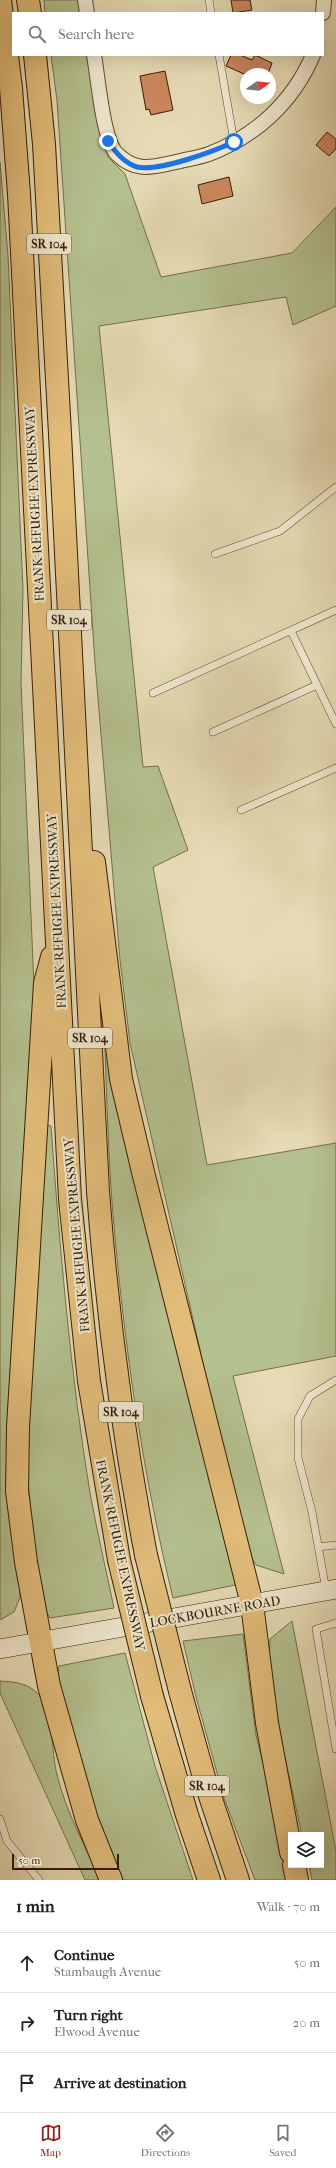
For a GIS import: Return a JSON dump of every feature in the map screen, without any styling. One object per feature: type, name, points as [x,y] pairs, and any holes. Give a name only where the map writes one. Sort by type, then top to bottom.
[{"type":"highway","name":"FRANK-REFUGEE EXPRESSWAY","points":[[0,0],[11,88],[19,194],[39,602],[58,931],[70,1199],[77,1274],[89,1380],[119,1560],[152,1696],[187,1815],[209,1880]]},
{"type":"highway","points":[[28,0],[30,12]]},
{"type":"highway","name":"FRANK-REFUGEE EXPRESSWAY","points":[[35,56],[44,144],[94,1120],[104,1269],[124,1430],[146,1554],[180,1691],[205,1781],[238,1880]]},
{"type":"highway","points":[[79,806],[94,862],[121,1079],[149,1199],[252,1604],[267,1723],[288,1836]]},
{"type":"highway","points":[[58,931],[46,983],[16,1459],[17,1491],[26,1562],[49,1686],[87,1820],[111,1880]]},
{"type":"highway","points":[[295,1868],[297,1880]]},
{"type":"main road","name":"LOCKBOURNE ROAD","points":[[0,1649],[42,1643],[331,1589]]},
{"type":"street","points":[[85,0],[87,12]]},
{"type":"street","points":[[323,12],[324,0]]},
{"type":"street","points":[[94,56],[108,141],[116,153],[138,167],[152,167],[208,154],[234,142],[265,123],[284,103],[299,82],[312,56]]},
{"type":"lane","points":[[209,0],[211,12]]},
{"type":"lane","points":[[219,56],[234,142]]},
{"type":"lane","points":[[215,554],[280,531],[336,487]]},
{"type":"lane","points":[[153,693],[336,610]]},
{"type":"lane","points":[[291,631],[336,723]]},
{"type":"lane","points":[[213,732],[317,685]]},
{"type":"lane","points":[[241,810],[336,768]]},
{"type":"lane","points":[[331,1589],[318,1547],[312,1512],[298,1458],[298,1419],[310,1396],[336,1380]]},
{"type":"lane","points":[[318,1547],[336,1545]]},
{"type":"lane","points":[[336,1624],[316,1629],[336,1749]]},
{"type":"lane","points":[[0,1819],[7,1841],[39,1880]]},
{"type":"green space","points":[[44,0],[78,0],[80,12],[45,12]]},
{"type":"green space","points":[[51,56],[88,56],[108,157],[125,174],[161,277],[292,253],[336,207],[336,306],[293,325],[286,297],[99,326],[143,767],[158,766],[188,850],[153,867],[207,1165],[336,1143],[336,1356],[233,1376],[284,1574],[256,1565],[245,1547],[130,1043],[120,960],[95,663],[57,100]]},
{"type":"green space","points":[[0,162],[8,256],[23,589],[21,683],[35,1009],[7,1446],[8,1499],[19,1568],[20,1597],[14,1612],[0,1620]]},
{"type":"green space","points":[[104,1026],[238,1574],[235,1585],[173,1598],[153,1508],[137,1418],[119,1282],[111,1184]]},
{"type":"green space","points":[[46,1125],[51,1126],[66,1310],[83,1447],[90,1493],[114,1608],[50,1618],[47,1613],[35,1550],[27,1472],[28,1412]]},
{"type":"green space","points":[[292,1621],[336,1851],[336,1880],[312,1880],[310,1868],[324,1868],[324,1832],[301,1832],[282,1744],[269,1667],[270,1639]]},
{"type":"green space","points":[[243,1634],[256,1735],[292,1880],[255,1880],[224,1798],[196,1697],[183,1641]]},
{"type":"green space","points":[[125,1653],[155,1766],[193,1880],[123,1880],[112,1856],[94,1808],[78,1759],[56,1684],[59,1666]]},
{"type":"green space","points":[[0,1681],[16,1683],[31,1688],[39,1695],[44,1703],[50,1723],[55,1766],[65,1802],[76,1829],[101,1880],[85,1880],[0,1693]]},
{"type":"building","points":[[231,0],[250,0],[252,10],[233,12]]},
{"type":"building","points":[[231,56],[242,56],[252,60],[254,56],[257,56],[272,63],[270,68],[240,68],[240,72],[226,66]]},
{"type":"building","points":[[165,71],[173,110],[151,115],[149,109],[146,110],[140,76]]},
{"type":"building","points":[[327,132],[336,139],[336,149],[329,156],[316,145]]},
{"type":"building","points":[[229,177],[233,196],[202,204],[198,185]]},
{"type":"route","points":[[108,141],[116,153],[138,167],[152,167],[208,154],[234,142]]}]
